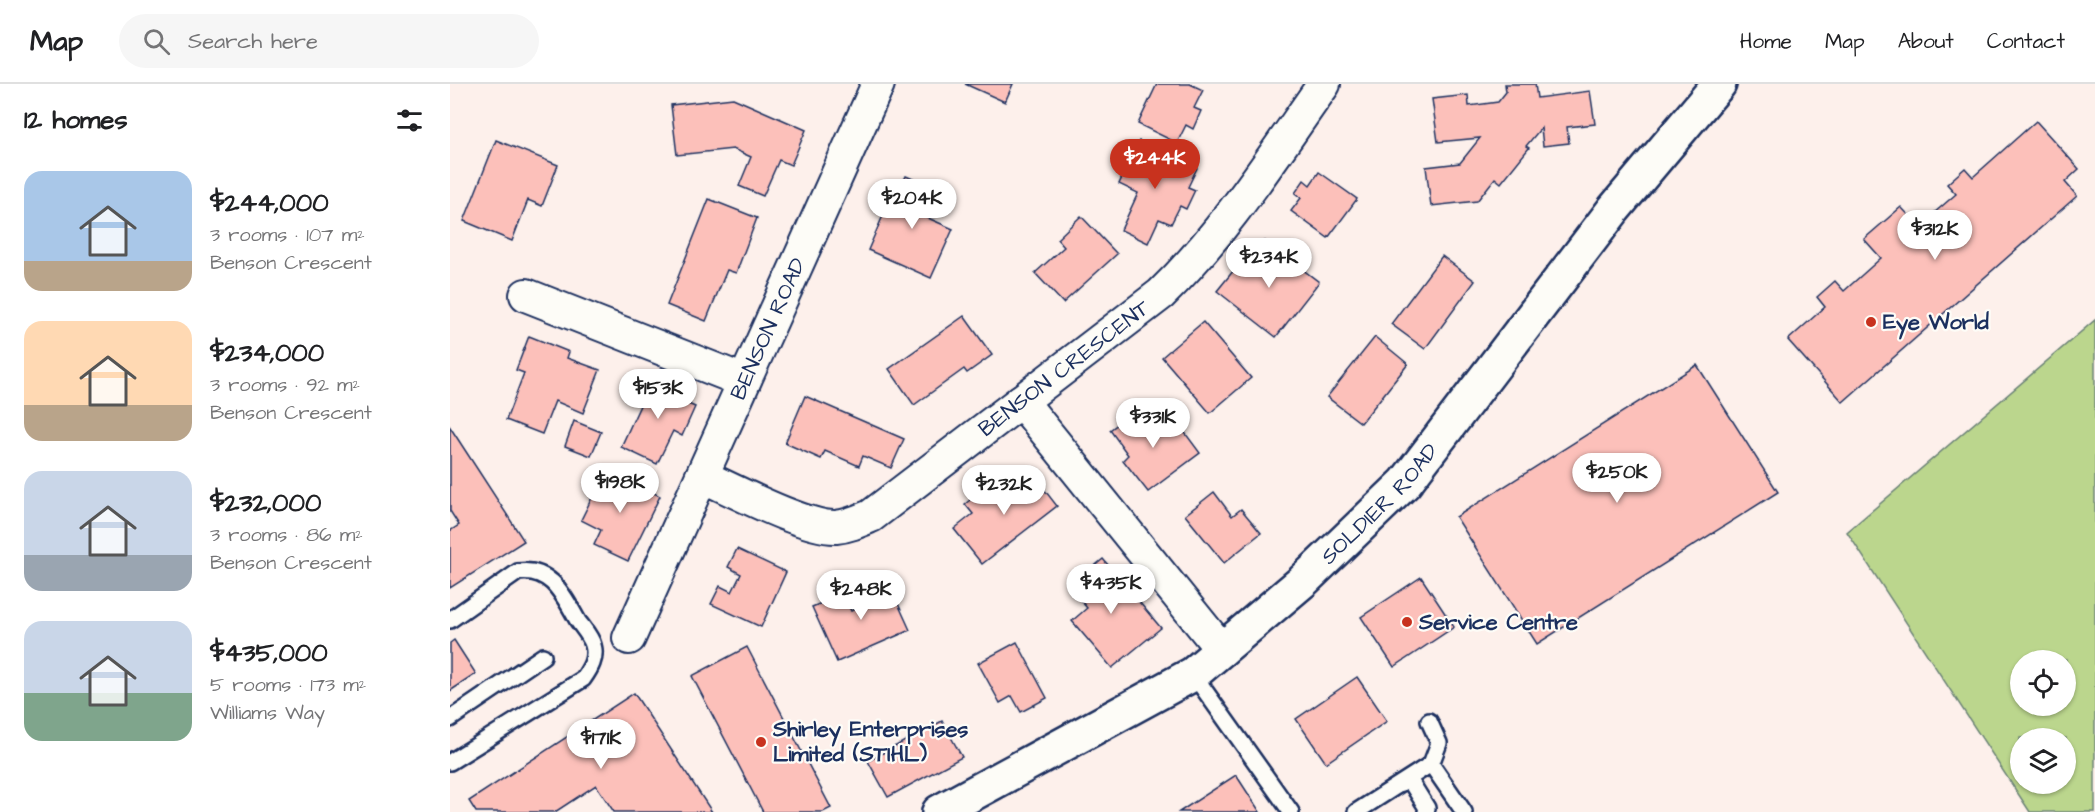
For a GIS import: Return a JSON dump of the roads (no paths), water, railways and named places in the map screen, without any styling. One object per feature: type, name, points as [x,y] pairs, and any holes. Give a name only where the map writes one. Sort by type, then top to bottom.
[{"type":"main road","name":"SOLDIER ROAD","points":[[939,812],[1192,674],[1303,581],[1405,483],[1614,209],[1719,84]]},
{"type":"street","name":"BENSON ROAD","points":[[629,638],[877,84]]},
{"type":"street","name":"BENSON CRESCENT","points":[[702,476],[814,524],[834,527],[853,524],[871,516],[1161,294],[1191,266],[1217,235],[1324,84]]},
{"type":"street","points":[[526,295],[744,381]]},
{"type":"street","points":[[1021,401],[1222,650]]},
{"type":"lane","points":[[450,620],[519,572],[529,570],[554,582],[593,645],[594,658],[591,669],[583,679],[450,762]]},
{"type":"lane","points":[[450,719],[543,656]]},
{"type":"lane","points":[[1192,674],[1291,812]]},
{"type":"lane","points":[[1356,812],[1431,764],[1439,743],[1429,721]]},
{"type":"lane","points":[[1431,764],[1464,812]]},
{"type":"lane","points":[[1409,779],[1427,808],[1426,812]]},
{"type":"place","name":"Eye World","points":[[1871,322]]},
{"type":"place","name":"Service Centre","points":[[1407,622]]},
{"type":"place","name":"Shirley Enterprises Limited (STIHL)","points":[[761,742]]}]
